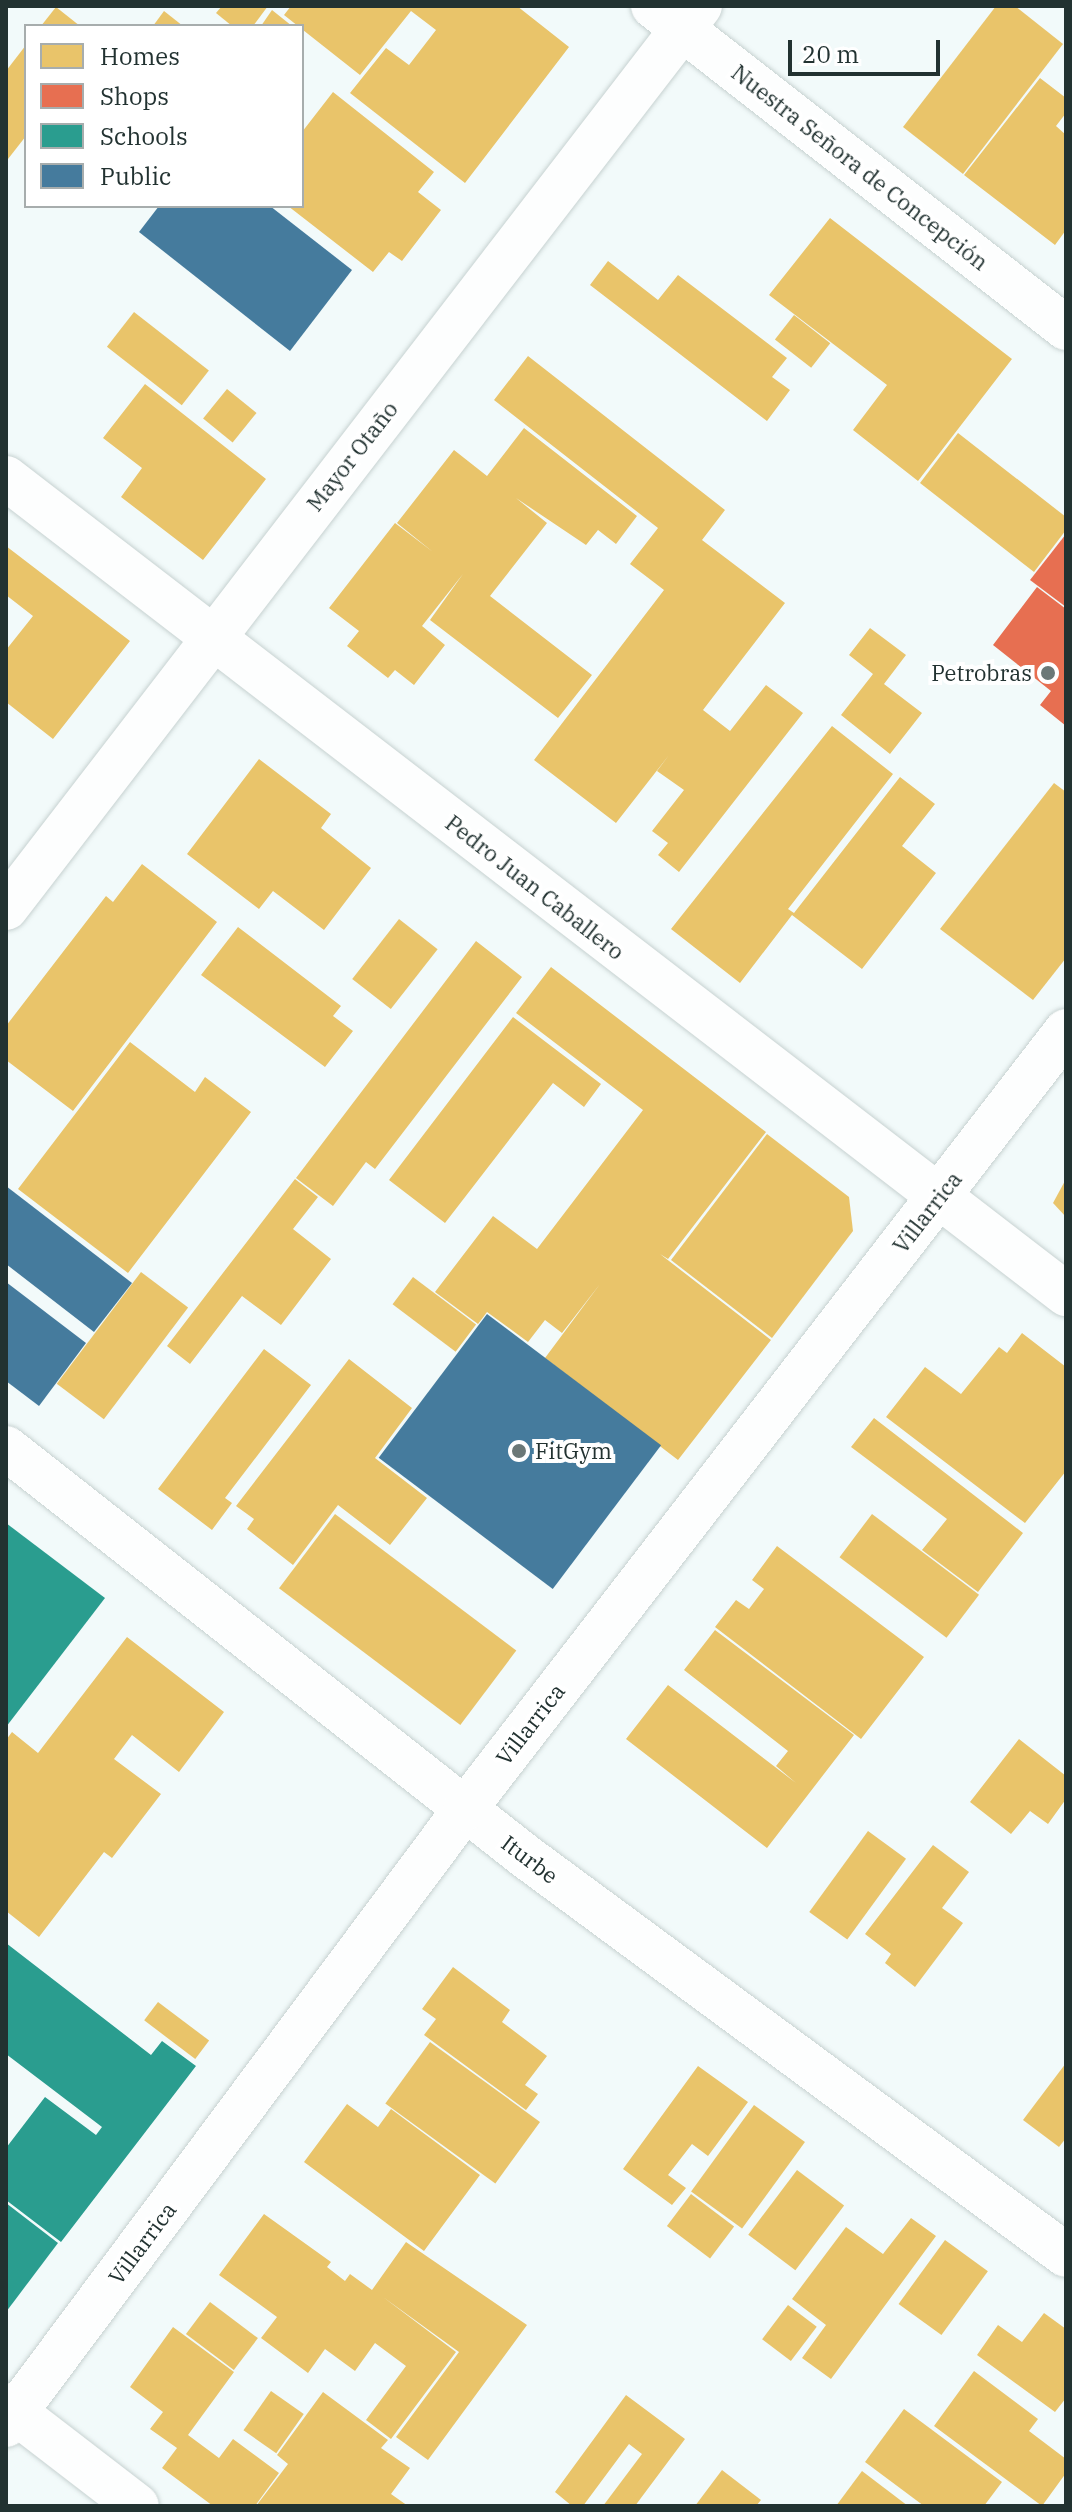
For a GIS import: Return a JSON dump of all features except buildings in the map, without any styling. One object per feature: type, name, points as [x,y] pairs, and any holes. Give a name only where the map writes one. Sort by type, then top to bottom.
[{"type":"street","name":"Nuestra Señora de Concepción","points":[[679,14],[1066,328]]},
{"type":"street","name":"Mayor Otaño","points":[[6,908],[679,14]]},
{"type":"street","name":"Pedro Juan Caballero","points":[[6,478],[938,1199],[1066,1294]]},
{"type":"street","name":"Villarrica","points":[[9,2414],[465,1809],[1066,1031]]},
{"type":"street","name":"Iturbe","points":[[6,1448],[465,1809],[1066,2255]]},
{"type":"street","points":[[9,2414],[137,2506]]},
{"type":"place","name":"Petrobras","points":[[1048,673]]},
{"type":"place","name":"FitGym","points":[[519,1451]]}]
